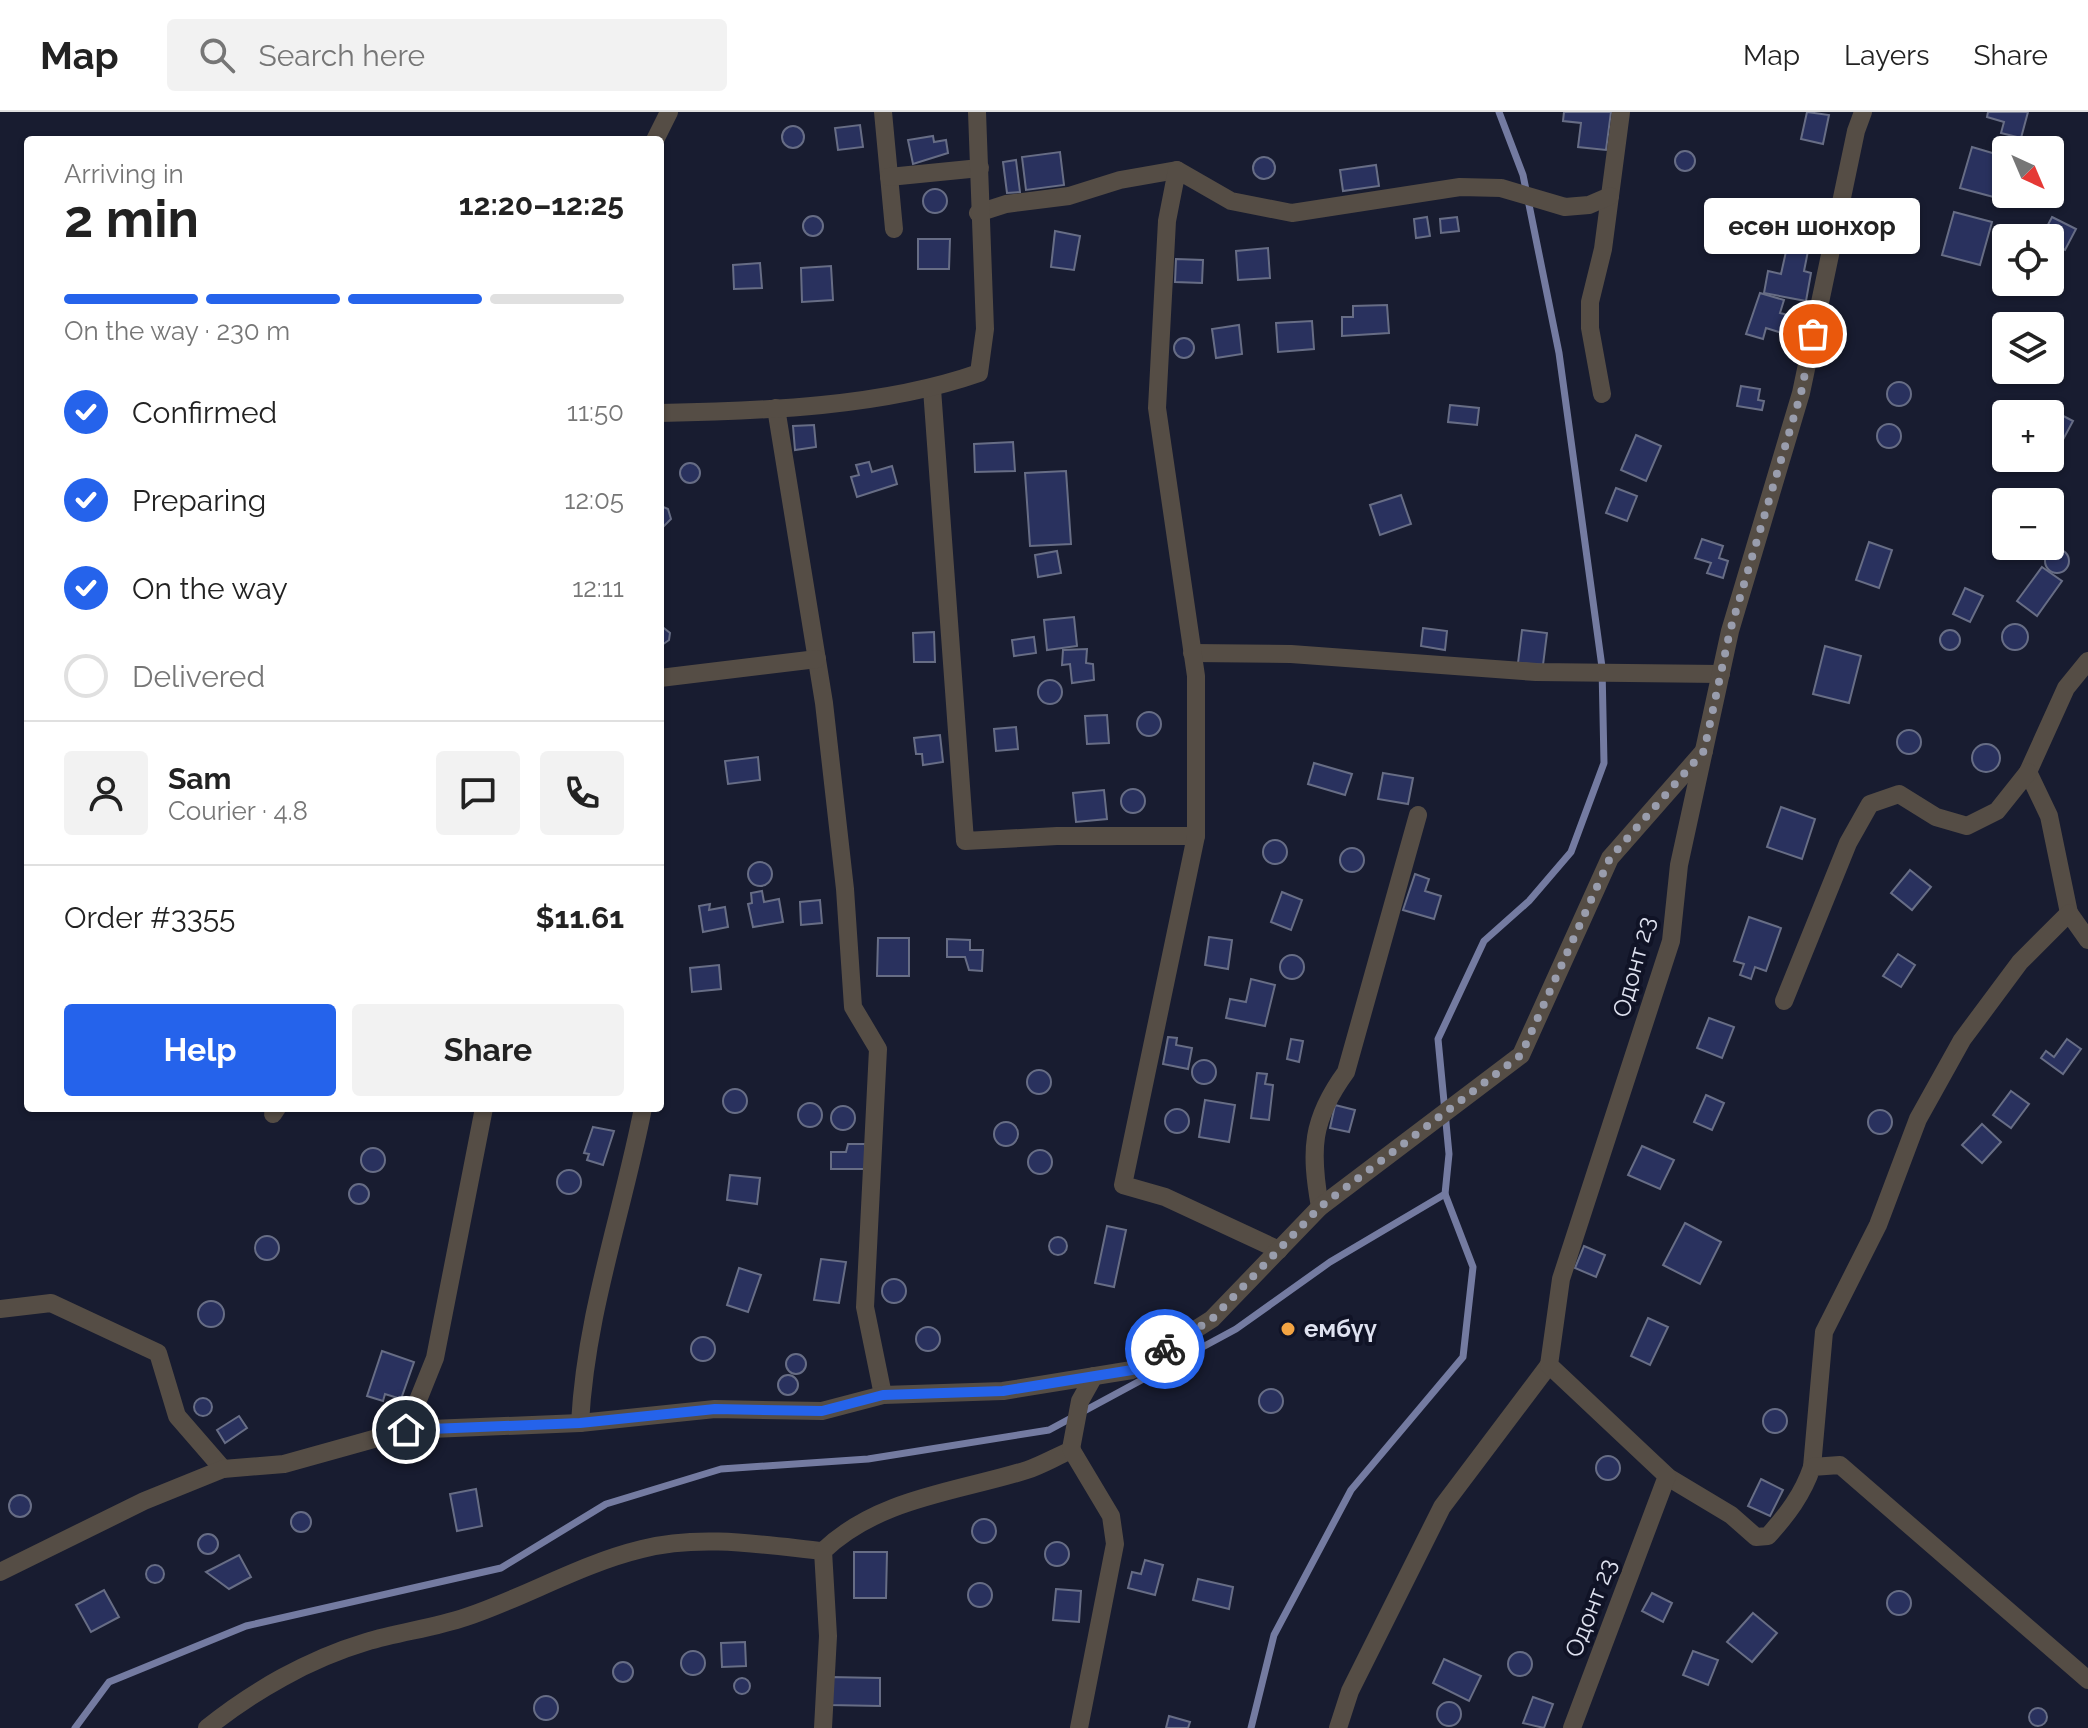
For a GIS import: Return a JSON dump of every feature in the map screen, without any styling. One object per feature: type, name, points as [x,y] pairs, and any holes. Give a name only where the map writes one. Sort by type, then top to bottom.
[{"type":"street","points":[[657,136],[669,112]]},
{"type":"street","points":[[883,112],[894,229]]},
{"type":"street","points":[[664,413],[776,408],[932,389],[979,373],[985,329],[978,213],[980,168],[977,112]]},
{"type":"street","points":[[1602,394],[1590,328],[1590,302],[1610,196],[1621,112]]},
{"type":"street","name":"Одонт 23","points":[[1549,1365],[1561,1279],[1671,941],[1679,865],[1721,674],[1801,393],[1856,131],[1863,112]]},
{"type":"street","points":[[889,177],[980,168]]},
{"type":"street","points":[[978,213],[1006,204],[1069,196],[1120,180],[1177,170],[1231,201],[1292,213],[1460,187],[1501,188],[1565,207],[1589,205],[1610,196]]},
{"type":"street","points":[[1177,170],[1167,221],[1157,408],[1196,676],[1196,836],[1123,1185],[1165,1197],[1279,1250]]},
{"type":"street","points":[[932,389],[965,841],[1057,836],[1196,836]]},
{"type":"street","points":[[776,408],[817,659],[845,889],[853,1007],[878,1049],[865,1307],[883,1395]]},
{"type":"street","points":[[1192,653],[1291,654],[1536,672],[1617,670],[1721,674]]},
{"type":"street","points":[[664,678],[817,659]]},
{"type":"street","points":[[1784,1001],[1848,843],[1870,804],[1899,794],[1936,817],[1967,826],[1997,811],[2028,772],[2066,688],[2088,661]]},
{"type":"street","points":[[0,1572],[144,1501],[223,1469],[284,1464],[406,1430],[580,1423],[715,1409],[822,1411],[883,1395],[1003,1391],[1132,1370],[1212,1319],[1320,1207],[1521,1055],[1610,858],[1704,751]]},
{"type":"street","points":[[2028,772],[2049,816],[2069,913],[2088,940]]},
{"type":"street","points":[[1320,1207],[1311,1161],[1325,1101],[1346,1072],[1418,815]]},
{"type":"street","points":[[1338,1728],[1350,1691],[1442,1507],[1549,1365],[1666,1476],[1731,1515],[1756,1537],[1768,1536],[1788,1514],[1806,1486],[1812,1467],[1824,1332],[1878,1225],[1918,1119],[1962,1040],[2020,962],[2069,913]]},
{"type":"street","points":[[406,1430],[435,1358],[483,1112]]},
{"type":"street","points":[[580,1423],[583,1367],[595,1303],[642,1112]]},
{"type":"street","points":[[0,1309],[51,1303],[158,1353],[177,1416],[223,1469]]},
{"type":"street","points":[[1079,1728],[1115,1544],[1111,1516],[1072,1450],[1080,1401],[1094,1376]]},
{"type":"street","points":[[823,1728],[828,1636],[823,1551],[838,1536],[888,1511],[937,1492],[1029,1470],[1072,1450]]},
{"type":"street","points":[[1812,1467],[1840,1465],[2088,1680]]},
{"type":"street","name":"Одонт 23","points":[[1572,1728],[1666,1476]]},
{"type":"street","points":[[207,1728],[236,1705],[294,1672],[362,1643],[466,1617],[578,1569],[644,1548],[732,1541],[823,1551]]},
{"type":"building","points":[[1564,112],[1611,112],[1606,150],[1578,147],[1581,123],[1563,121]]},
{"type":"building","points":[[1807,112],[1829,115],[1823,144],[1801,139]]},
{"type":"building","points":[[1988,112],[2028,112],[2022,136],[2001,133],[2004,122],[1987,117]]},
{"type":"building","points":[[860,125],[863,147],[838,150],[835,128]]},
{"type":"building","points":[[793,126],[801,129],[804,137],[801,145],[793,148],[785,145],[782,137],[785,129]]},
{"type":"building","points":[[933,136],[934,142],[946,140],[948,153],[913,164],[908,140]]},
{"type":"building","points":[[1972,147],[1992,153],[1992,197],[1960,188]]},
{"type":"building","points":[[1685,151],[1692,154],[1695,161],[1692,168],[1685,171],[1678,168],[1675,161],[1678,154]]},
{"type":"building","points":[[1060,152],[1064,185],[1026,190],[1022,157]]},
{"type":"building","points":[[1264,157],[1272,160],[1275,168],[1272,176],[1264,179],[1256,176],[1253,168],[1256,160]]},
{"type":"building","points":[[1016,160],[1020,192],[1007,193],[1003,162]]},
{"type":"building","points":[[1376,165],[1379,186],[1343,191],[1340,170]]},
{"type":"building","points":[[935,189],[946,196],[947,201],[940,212],[935,213],[924,206],[923,201],[930,190]]},
{"type":"building","points":[[1954,212],[1992,222],[1980,265],[1942,255]]},
{"type":"building","points":[[813,216],[820,219],[823,226],[820,233],[813,236],[806,233],[803,226],[806,219]]},
{"type":"building","points":[[1427,217],[1430,236],[1416,238],[1414,219]]},
{"type":"building","points":[[1457,217],[1459,231],[1441,233],[1440,219]]},
{"type":"building","points":[[2052,217],[2076,229],[2065,250],[2064,224],[2048,224]]},
{"type":"building","points":[[1055,231],[1080,236],[1074,270],[1051,267]]},
{"type":"building","points":[[918,239],[950,239],[949,269],[918,269]]},
{"type":"building","points":[[1787,247],[1808,251],[1804,271],[1811,273],[1806,301],[1764,293],[1768,271],[1781,274]]},
{"type":"building","points":[[1268,248],[1270,278],[1238,280],[1236,251]]},
{"type":"building","points":[[1176,259],[1203,260],[1202,283],[1175,282]]},
{"type":"building","points":[[760,263],[762,288],[734,289],[733,265]]},
{"type":"building","points":[[831,266],[833,300],[802,302],[801,268]]},
{"type":"building","points":[[1760,293],[1784,300],[1780,313],[1788,315],[1782,333],[1766,328],[1763,339],[1746,334]]},
{"type":"building","points":[[1387,305],[1389,333],[1342,336],[1342,317],[1353,317],[1353,306]]},
{"type":"building","points":[[1312,321],[1314,349],[1278,352],[1276,323]]},
{"type":"building","points":[[1239,325],[1242,354],[1216,358],[1212,329]]},
{"type":"building","points":[[1184,338],[1191,341],[1194,348],[1191,355],[1184,358],[1177,355],[1174,348],[1177,341]]},
{"type":"building","points":[[1899,382],[1907,386],[1911,394],[1907,402],[1899,406],[1891,402],[1887,394],[1891,386]]},
{"type":"building","points":[[1741,386],[1760,389],[1758,400],[1764,401],[1762,410],[1737,406]]},
{"type":"building","points":[[1450,405],[1479,408],[1477,425],[1448,422]]},
{"type":"building","points":[[2064,416],[2073,421],[2064,438]]},
{"type":"building","points":[[1889,424],[1898,427],[1901,436],[1898,445],[1889,448],[1880,445],[1877,436],[1880,427]]},
{"type":"building","points":[[814,425],[816,447],[795,450],[793,426]]},
{"type":"building","points":[[1636,435],[1661,446],[1646,481],[1621,470]]},
{"type":"building","points":[[1013,442],[1015,471],[975,472],[974,444]]},
{"type":"building","points":[[869,462],[872,472],[892,466],[897,484],[857,497],[851,477],[859,475],[856,465]]},
{"type":"building","points":[[690,463],[697,466],[700,473],[697,480],[690,483],[683,480],[680,473],[683,466]]},
{"type":"building","points":[[1066,471],[1071,544],[1030,546],[1025,473]]},
{"type":"building","points":[[1616,488],[1637,496],[1627,521],[1606,513]]},
{"type":"building","points":[[1401,495],[1411,524],[1380,535],[1370,505]]},
{"type":"building","points":[[664,507],[668,509],[671,519],[664,526]]},
{"type":"building","points":[[1702,539],[1723,546],[1719,558],[1728,561],[1723,578],[1707,573],[1711,563],[1695,558]]},
{"type":"building","points":[[1869,542],[1892,550],[1879,588],[1856,580]]},
{"type":"building","points":[[1057,551],[1061,573],[1038,577],[1035,555]]},
{"type":"building","points":[[2064,552],[2068,556],[2068,566],[2062,572],[2052,572],[2046,566],[2045,560],[2064,560]]},
{"type":"building","points":[[2042,567],[2062,581],[2037,616],[2017,601]]},
{"type":"building","points":[[1965,588],[1983,596],[1970,622],[1953,614]]},
{"type":"building","points":[[1074,617],[1077,646],[1047,650],[1044,620]]},
{"type":"building","points":[[2015,624],[2024,628],[2028,637],[2024,646],[2015,650],[2006,646],[2002,637],[2006,628]]},
{"type":"building","points":[[664,628],[670,633],[669,640],[664,644]]},
{"type":"building","points":[[1423,628],[1447,631],[1445,650],[1421,646]]},
{"type":"building","points":[[1522,630],[1547,633],[1543,665],[1518,663]]},
{"type":"building","points":[[1950,630],[1957,633],[1960,640],[1957,647],[1950,650],[1943,647],[1940,640],[1943,633]]},
{"type":"building","points":[[934,632],[935,662],[914,662],[913,633]]},
{"type":"building","points":[[1034,637],[1036,653],[1014,656],[1012,640]]},
{"type":"building","points":[[1825,646],[1861,656],[1849,703],[1813,694]]},
{"type":"building","points":[[1087,649],[1086,663],[1093,664],[1094,680],[1072,683],[1070,664],[1062,665],[1063,650]]},
{"type":"building","points":[[1050,680],[1059,683],[1062,692],[1059,701],[1050,704],[1041,701],[1038,692],[1041,683]]},
{"type":"building","points":[[1149,712],[1158,715],[1161,724],[1158,733],[1149,736],[1140,733],[1137,724],[1140,715]]},
{"type":"building","points":[[1107,715],[1109,743],[1087,744],[1085,716]]},
{"type":"building","points":[[1016,727],[1018,749],[996,751],[994,729]]},
{"type":"building","points":[[1909,730],[1917,734],[1921,742],[1917,750],[1909,754],[1901,750],[1897,742],[1901,734]]},
{"type":"building","points":[[940,735],[943,762],[923,765],[922,754],[916,754],[914,738]]},
{"type":"building","points":[[1986,744],[1996,748],[2000,758],[1996,768],[1986,772],[1976,768],[1972,758],[1976,748]]},
{"type":"building","points":[[758,757],[760,780],[728,784],[725,761]]},
{"type":"building","points":[[1314,763],[1352,774],[1345,795],[1308,784]]},
{"type":"building","points":[[1383,773],[1413,778],[1408,804],[1378,799]]},
{"type":"building","points":[[1133,789],[1142,792],[1145,801],[1142,810],[1133,813],[1124,810],[1121,801],[1124,792]]},
{"type":"building","points":[[1104,790],[1107,819],[1076,822],[1073,793]]},
{"type":"building","points":[[1781,807],[1815,819],[1802,859],[1767,847]]},
{"type":"building","points":[[1275,840],[1284,843],[1287,852],[1284,861],[1275,864],[1266,861],[1263,852],[1266,843]]},
{"type":"building","points":[[1352,848],[1361,851],[1364,860],[1361,869],[1352,872],[1343,869],[1340,860],[1343,851]]},
{"type":"building","points":[[760,862],[769,865],[772,874],[769,883],[760,886],[751,883],[748,874],[751,865]]},
{"type":"building","points":[[1910,870],[1931,887],[1912,910],[1891,893]]},
{"type":"building","points":[[1415,874],[1429,879],[1425,891],[1441,896],[1434,919],[1403,910]]},
{"type":"building","points":[[762,891],[764,902],[779,899],[783,922],[753,927],[748,904],[752,903],[751,893]]},
{"type":"building","points":[[1282,892],[1302,900],[1291,930],[1271,922]]},
{"type":"building","points":[[820,900],[822,923],[801,925],[800,902]]},
{"type":"building","points":[[710,904],[709,910],[725,907],[728,927],[703,932],[699,906]]},
{"type":"building","points":[[1749,917],[1781,928],[1766,971],[1755,967],[1751,979],[1740,975],[1744,964],[1734,961]]},
{"type":"building","points":[[1209,937],[1232,940],[1228,969],[1205,965]]},
{"type":"building","points":[[878,938],[909,938],[909,976],[877,976]]},
{"type":"building","points":[[947,939],[970,940],[970,950],[983,950],[982,971],[969,970],[965,957],[947,957]]},
{"type":"building","points":[[1898,954],[1915,965],[1901,987],[1883,976]]},
{"type":"building","points":[[1292,955],[1301,958],[1304,967],[1301,976],[1292,979],[1283,976],[1280,967],[1283,958]]},
{"type":"building","points":[[719,965],[721,989],[692,992],[690,968]]},
{"type":"building","points":[[1251,979],[1275,985],[1265,1026],[1226,1018],[1230,999],[1246,1002]]},
{"type":"building","points":[[1709,1018],[1734,1027],[1722,1058],[1697,1048]]},
{"type":"building","points":[[1168,1037],[1177,1038],[1176,1045],[1192,1048],[1188,1069],[1163,1064]]},
{"type":"building","points":[[1291,1039],[1303,1041],[1299,1062],[1287,1059]]},
{"type":"building","points":[[2067,1039],[2081,1049],[2063,1074],[2041,1058],[2046,1051],[2054,1057]]},
{"type":"building","points":[[1204,1060],[1213,1063],[1216,1072],[1213,1081],[1204,1084],[1195,1081],[1192,1072],[1195,1063]]},
{"type":"building","points":[[1039,1070],[1048,1073],[1051,1082],[1048,1091],[1039,1094],[1030,1091],[1027,1082],[1030,1073]]},
{"type":"building","points":[[1257,1073],[1267,1074],[1265,1084],[1273,1085],[1269,1120],[1251,1118]]},
{"type":"building","points":[[735,1089],[744,1092],[747,1101],[744,1110],[735,1113],[726,1110],[723,1101],[726,1092]]},
{"type":"building","points":[[2011,1091],[2029,1104],[2011,1128],[1993,1115]]},
{"type":"building","points":[[1706,1095],[1724,1103],[1712,1130],[1694,1122]]},
{"type":"building","points":[[1205,1100],[1235,1105],[1229,1142],[1199,1137]]},
{"type":"building","points":[[810,1103],[819,1106],[822,1115],[819,1124],[810,1127],[801,1124],[798,1115],[801,1106]]},
{"type":"building","points":[[1335,1105],[1355,1110],[1349,1132],[1330,1128]]},
{"type":"building","points":[[843,1106],[852,1109],[855,1118],[852,1127],[843,1130],[834,1127],[831,1118],[834,1109]]},
{"type":"building","points":[[1177,1109],[1186,1112],[1189,1121],[1186,1130],[1177,1133],[1168,1130],[1165,1121],[1168,1112]]},
{"type":"building","points":[[1880,1110],[1889,1113],[1892,1122],[1889,1131],[1880,1134],[1871,1131],[1868,1122],[1871,1113]]},
{"type":"building","points":[[1006,1122],[1015,1125],[1018,1134],[1015,1143],[1006,1146],[997,1143],[994,1134],[997,1125]]},
{"type":"building","points":[[1982,1124],[2001,1142],[1982,1163],[1962,1145]]},
{"type":"building","points":[[593,1127],[614,1131],[603,1165],[587,1160],[589,1154],[584,1153]]},
{"type":"building","points":[[848,1144],[865,1144],[865,1169],[831,1169],[831,1152],[846,1152]]},
{"type":"building","points":[[1642,1146],[1674,1160],[1660,1189],[1628,1175]]},
{"type":"building","points":[[373,1148],[382,1151],[385,1160],[382,1169],[373,1172],[364,1169],[361,1160],[364,1151]]},
{"type":"building","points":[[1040,1150],[1049,1153],[1052,1162],[1049,1171],[1040,1174],[1031,1171],[1028,1162],[1031,1153]]},
{"type":"building","points":[[569,1170],[578,1173],[581,1182],[578,1191],[569,1194],[560,1191],[557,1182],[560,1173]]},
{"type":"building","points":[[730,1175],[760,1178],[757,1204],[727,1200]]},
{"type":"building","points":[[359,1184],[366,1187],[369,1194],[366,1201],[359,1204],[352,1201],[349,1194],[352,1187]]},
{"type":"building","points":[[1685,1223],[1721,1242],[1700,1284],[1663,1265]]},
{"type":"building","points":[[1107,1226],[1126,1230],[1114,1287],[1095,1283]]},
{"type":"building","points":[[267,1236],[278,1243],[279,1248],[272,1259],[267,1260],[256,1253],[255,1248],[262,1237]]},
{"type":"building","points":[[1054,1237],[1062,1237],[1067,1246],[1065,1253],[1054,1255],[1049,1250],[1049,1242]]},
{"type":"building","points":[[1584,1246],[1605,1255],[1596,1277],[1575,1268]]},
{"type":"building","points":[[821,1259],[846,1262],[839,1303],[814,1300]]},
{"type":"building","points":[[739,1268],[761,1275],[748,1312],[727,1305]]},
{"type":"building","points":[[894,1279],[903,1282],[906,1291],[903,1300],[894,1303],[885,1300],[882,1291],[885,1282]]},
{"type":"building","points":[[211,1301],[220,1305],[224,1314],[220,1323],[211,1327],[202,1323],[198,1314],[202,1305]]},
{"type":"building","points":[[1648,1318],[1668,1327],[1650,1365],[1631,1356]]},
{"type":"building","points":[[928,1327],[937,1330],[940,1339],[937,1348],[928,1351],[919,1348],[916,1339],[919,1330]]},
{"type":"building","points":[[703,1337],[712,1340],[715,1349],[712,1358],[703,1361],[694,1358],[691,1349],[694,1340]]},
{"type":"building","points":[[382,1351],[414,1362],[401,1399],[385,1394],[383,1401],[367,1396]]},
{"type":"building","points":[[792,1354],[800,1354],[806,1364],[800,1374],[792,1374],[786,1368],[786,1360]]},
{"type":"building","points":[[788,1375],[795,1378],[798,1385],[795,1392],[788,1395],[781,1392],[778,1385],[781,1378]]},
{"type":"building","points":[[1271,1389],[1280,1392],[1283,1401],[1280,1410],[1271,1413],[1262,1410],[1259,1401],[1262,1392]]},
{"type":"building","points":[[203,1398],[212,1407],[203,1416],[194,1407]]},
{"type":"building","points":[[1775,1409],[1784,1412],[1787,1421],[1784,1430],[1775,1433],[1766,1430],[1763,1421],[1766,1412]]},
{"type":"building","points":[[239,1416],[247,1428],[225,1443],[217,1430]]},
{"type":"building","points":[[1608,1456],[1617,1459],[1620,1468],[1617,1477],[1608,1480],[1599,1477],[1596,1468],[1599,1459]]},
{"type":"building","points":[[1761,1479],[1783,1490],[1770,1516],[1748,1506]]},
{"type":"building","points":[[476,1489],[482,1526],[457,1531],[450,1494]]},
{"type":"building","points":[[20,1495],[28,1498],[31,1506],[28,1514],[20,1517],[12,1514],[9,1506],[12,1498]]},
{"type":"building","points":[[301,1512],[308,1515],[311,1522],[308,1529],[301,1532],[294,1529],[291,1522],[294,1515]]},
{"type":"building","points":[[984,1519],[993,1522],[996,1531],[993,1540],[984,1543],[975,1540],[972,1531],[975,1522]]},
{"type":"building","points":[[208,1534],[215,1537],[218,1544],[215,1551],[208,1554],[201,1551],[198,1544],[201,1537]]},
{"type":"building","points":[[1057,1542],[1066,1545],[1069,1554],[1066,1563],[1057,1566],[1048,1563],[1045,1554],[1048,1545]]},
{"type":"building","points":[[854,1552],[887,1552],[886,1598],[854,1598]]},
{"type":"building","points":[[239,1555],[251,1577],[229,1589],[206,1572]]},
{"type":"building","points":[[1145,1560],[1163,1565],[1155,1595],[1128,1588],[1132,1572],[1141,1574]]},
{"type":"building","points":[[151,1565],[159,1565],[164,1574],[162,1581],[151,1583],[146,1578],[146,1570]]},
{"type":"building","points":[[1198,1579],[1233,1587],[1229,1609],[1193,1600]]},
{"type":"building","points":[[980,1583],[989,1586],[992,1595],[989,1604],[980,1607],[971,1604],[968,1595],[971,1586]]},
{"type":"building","points":[[1056,1589],[1081,1591],[1079,1622],[1053,1620]]},
{"type":"building","points":[[104,1590],[119,1617],[91,1632],[76,1605]]},
{"type":"building","points":[[1899,1591],[1908,1594],[1911,1603],[1908,1612],[1899,1615],[1890,1612],[1887,1603],[1890,1594]]},
{"type":"building","points":[[1652,1593],[1672,1603],[1663,1622],[1642,1611]]},
{"type":"building","points":[[1753,1613],[1777,1633],[1752,1662],[1727,1642]]},
{"type":"building","points":[[745,1642],[746,1666],[722,1667],[721,1643]]},
{"type":"building","points":[[693,1651],[702,1654],[705,1663],[702,1672],[693,1675],[684,1672],[681,1663],[684,1654]]},
{"type":"building","points":[[1693,1651],[1718,1660],[1708,1685],[1683,1675]]},
{"type":"building","points":[[1520,1652],[1529,1655],[1532,1664],[1529,1673],[1520,1676],[1511,1673],[1508,1664],[1511,1655]]},
{"type":"building","points":[[1444,1659],[1481,1676],[1469,1701],[1433,1683]]},
{"type":"building","points":[[623,1662],[630,1665],[633,1672],[630,1679],[623,1682],[616,1679],[613,1672],[616,1665]]},
{"type":"building","points":[[830,1677],[880,1678],[880,1706],[829,1705]]},
{"type":"building","points":[[742,1678],[748,1680],[748,1692],[742,1694],[736,1692],[734,1686],[736,1680]]},
{"type":"building","points":[[546,1696],[555,1699],[558,1708],[555,1717],[546,1720],[537,1717],[534,1708],[537,1699]]},
{"type":"building","points":[[1533,1697],[1553,1704],[1544,1728],[1523,1723]]},
{"type":"building","points":[[1449,1702],[1458,1705],[1461,1714],[1458,1723],[1449,1726],[1440,1723],[1437,1714],[1440,1705]]},
{"type":"building","points":[[2034,1708],[2042,1708],[2047,1717],[2045,1724],[2034,1726],[2029,1721],[2029,1713]]},
{"type":"building","points":[[1169,1716],[1190,1722],[1188,1728],[1166,1728]]},
{"type":"waterway","points":[[1251,1728],[1274,1635],[1351,1490],[1463,1357],[1473,1267],[1445,1194],[1449,1154],[1438,1039],[1484,941],[1529,901],[1571,852],[1604,763],[1602,667],[1559,353],[1523,175],[1499,112]]},
{"type":"waterway","points":[[75,1728],[109,1682],[246,1626],[501,1568],[606,1504],[721,1469],[868,1459],[1049,1430],[1236,1329],[1330,1262],[1445,1194]]},
{"type":"way so far","points":[[1165,1349],[1212,1319],[1320,1207],[1400,1150],[1521,1055],[1610,858],[1704,751],[1730,631],[1801,393],[1813,334]]},
{"type":"place","name":"есөн шонхор","points":[[1813,334]]},
{"type":"place","name":"ембүү","points":[[1288,1329]]},
{"type":"route","points":[[406,1430],[580,1423],[715,1409],[822,1411],[883,1395],[1003,1391],[1132,1370],[1165,1349]]}]
